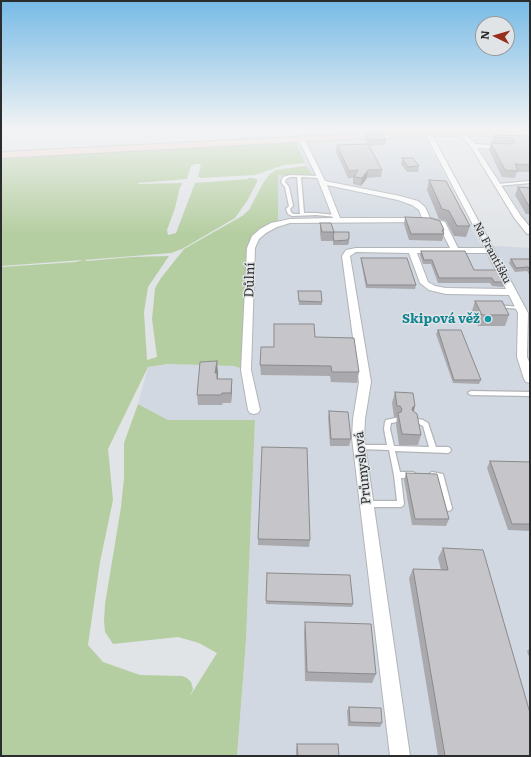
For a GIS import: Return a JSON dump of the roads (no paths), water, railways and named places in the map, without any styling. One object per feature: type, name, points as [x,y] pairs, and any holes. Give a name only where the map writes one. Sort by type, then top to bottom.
[{"type":"street","points":[[313,163],[337,218]]},
{"type":"street","name":"Na Františku","points":[[444,163],[523,313],[522,357],[530,379]]},
{"type":"street","points":[[484,163],[518,217],[530,232]]},
{"type":"street","points":[[321,179],[329,186],[385,197],[401,198],[415,203],[422,209],[427,220],[442,224],[455,250]]},
{"type":"street","name":"Důlní","points":[[254,410],[246,370],[251,248],[255,238],[262,231],[284,222],[337,218],[427,220]]},
{"type":"street","name":"Průmyslová","points":[[400,756],[359,447],[358,419],[365,382],[346,256],[349,252],[356,250],[491,251]]},
{"type":"street","points":[[412,250],[424,283],[432,288],[446,291],[513,292]]},
{"type":"lane","points":[[321,179],[299,177],[284,178],[283,182],[287,187],[291,206],[288,209],[289,213],[292,215],[316,214],[337,218]]},
{"type":"lane","points":[[299,177],[302,215]]},
{"type":"lane","points":[[498,185],[530,182]]},
{"type":"lane","points":[[488,307],[502,306],[521,308]]},
{"type":"lane","points":[[471,393],[530,394]]},
{"type":"lane","points":[[367,504],[401,504],[397,475],[387,429],[388,422],[395,420]]},
{"type":"lane","points":[[413,420],[426,425],[433,449]]},
{"type":"lane","points":[[359,447],[448,450]]},
{"type":"lane","points":[[397,475],[441,476],[449,508]]},
{"type":"place","name":"Skipová věž","points":[[488,319]]}]
